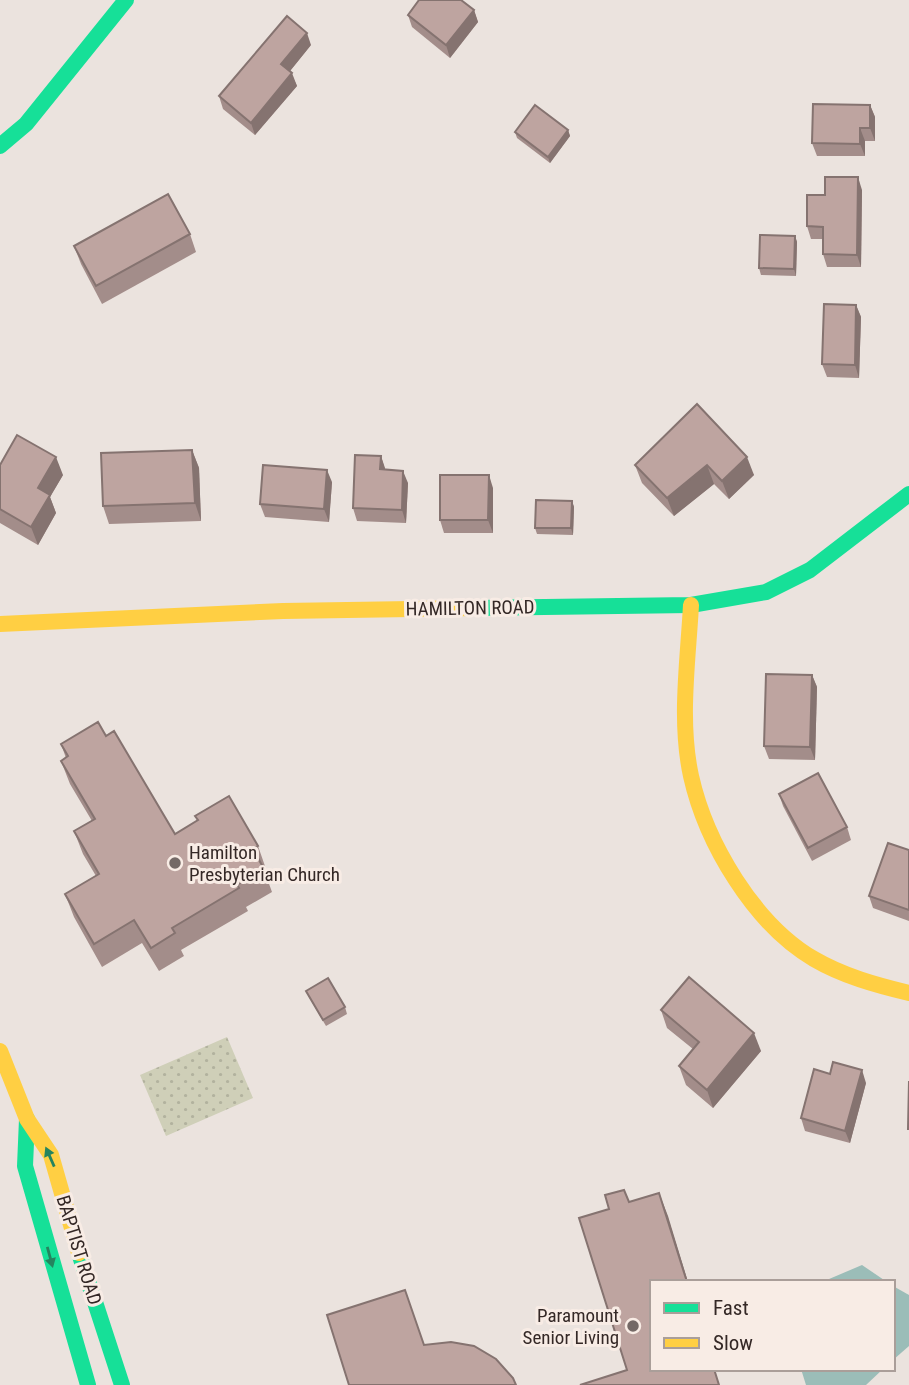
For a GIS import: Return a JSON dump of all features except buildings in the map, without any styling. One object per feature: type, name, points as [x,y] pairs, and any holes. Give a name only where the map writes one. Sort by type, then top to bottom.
[{"type":"street","points":[[0,146],[26,124],[126,0]]},
{"type":"street","name":"HAMILTON ROAD","points":[[0,624],[283,611],[691,605],[766,592],[810,570],[909,494]]},
{"type":"street","points":[[691,605],[685,714],[691,777],[716,842],[757,908],[800,950],[862,981],[909,993]]},
{"type":"street","name":"BAPTIST ROAD","points":[[0,1051],[27,1119],[51,1155],[85,1276],[122,1385]]},
{"type":"street","name":"BAPTIST ROAD","points":[[27,1119],[25,1166],[88,1385]]},
{"type":"green space","points":[[227,1037],[253,1098],[166,1136],[140,1075]]},
{"type":"water","points":[[862,1265],[884,1280],[827,1280]]},
{"type":"water","points":[[895,1287],[909,1295],[909,1346],[895,1358]]},
{"type":"water","points":[[802,1371],[881,1371],[866,1385],[806,1385]]},
{"type":"traffic: fast","points":[[0,146],[26,124],[126,0]]},
{"type":"traffic: fast","points":[[476,608],[691,605],[766,592],[810,570],[909,494]]},
{"type":"traffic: fast","points":[[27,1119],[25,1166],[88,1385]]},
{"type":"traffic: fast","points":[[79,1253],[122,1385]]},
{"type":"traffic: slow","points":[[691,605],[685,691],[687,755],[698,802],[721,854],[753,903],[792,944],[836,970],[909,993]]},
{"type":"traffic: slow","points":[[0,624],[283,611],[476,608]]},
{"type":"traffic: slow","points":[[0,1051],[27,1119],[51,1155],[79,1253]]},
{"type":"place","name":"Hamilton Presbyterian Church","points":[[175,863]]},
{"type":"place","name":"Paramount Senior Living","points":[[633,1326]]}]
